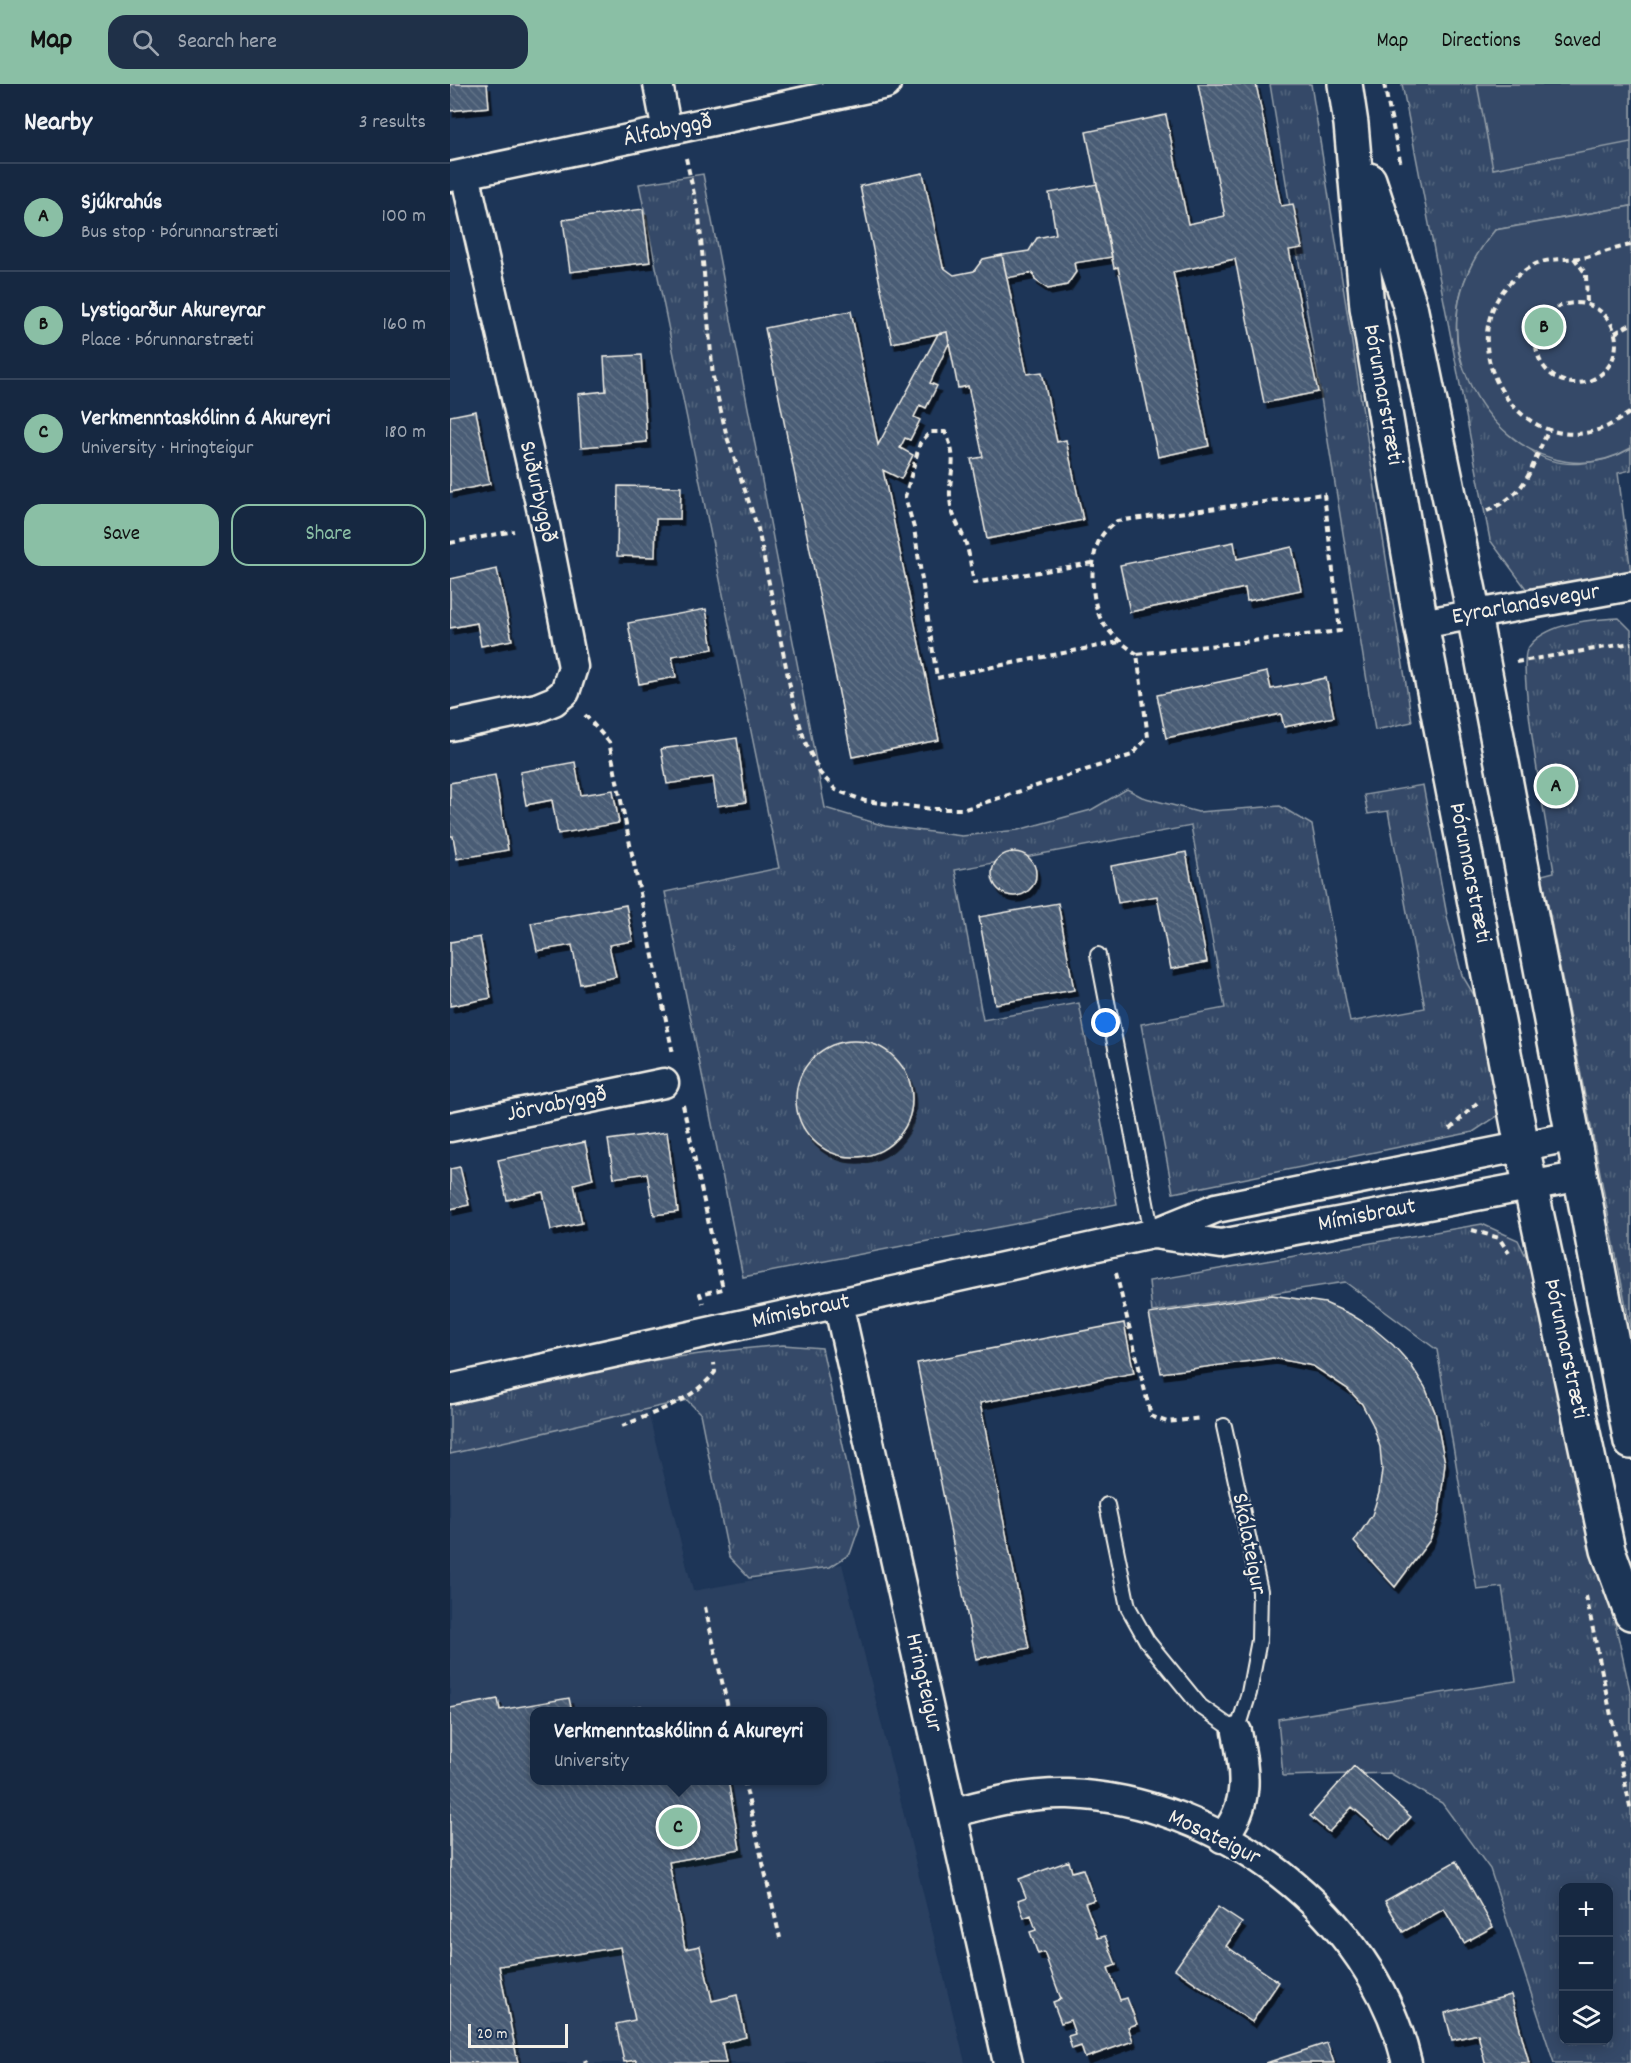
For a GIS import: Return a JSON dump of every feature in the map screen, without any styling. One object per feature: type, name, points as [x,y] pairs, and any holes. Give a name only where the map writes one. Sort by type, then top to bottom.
[{"type":"street","points":[[658,84],[674,129]]},
{"type":"street","name":"Álfabyggð","points":[[457,176],[886,84]]},
{"type":"street","name":"Þórunnarstræti","points":[[1345,84],[1351,124],[1367,307],[1421,624],[1530,1185],[1608,1550],[1631,1613]]},
{"type":"street","name":"Þórunnarstræti","points":[[1351,124],[1410,306],[1474,615],[1631,1442]]},
{"type":"street","name":"Suðurbyggð","points":[[457,176],[545,525],[573,667],[565,692]]},
{"type":"street","name":"Eyrarlandsvegur","points":[[1421,624],[1631,586]]},
{"type":"street","points":[[450,726],[537,708],[565,692]]},
{"type":"street","name":"Jörvabyggð","points":[[450,1127],[671,1082]]},
{"type":"street","name":"Mímisbraut","points":[[450,1389],[1152,1234],[1216,1208],[1574,1136]]},
{"type":"street","name":"Mímisbraut","points":[[1152,1234],[1221,1244],[1582,1176]]},
{"type":"street","name":"Hringteigur","points":[[838,1304],[1008,2063]]},
{"type":"street","name":"Skálateigur","points":[[1222,1838],[1234,1824],[1242,1802],[1246,1773],[1237,1732]]},
{"type":"street","name":"Mosateigur","points":[[952,1813],[1012,1796],[1068,1794],[1130,1803],[1178,1818],[1255,1854],[1301,1889],[1343,1932],[1379,1991],[1407,2063]]},
{"type":"lane","points":[[1098,955],[1152,1234]]},
{"type":"lane","name":"Skálateigur","points":[[1224,1426],[1260,1591],[1259,1640],[1249,1693],[1237,1732]]},
{"type":"lane","points":[[1107,1505],[1128,1607],[1147,1641],[1200,1706],[1237,1732]]},
{"type":"path","points":[[674,129],[699,216],[713,377],[727,437],[758,529],[793,700],[805,742],[820,773],[836,790],[865,801],[932,809],[965,809],[1099,768],[1132,755],[1148,737],[1137,654]]},
{"type":"path","points":[[1631,245],[1574,258],[1544,261],[1518,276],[1498,299],[1488,328],[1487,358],[1502,395],[1531,421],[1569,432],[1588,431],[1607,427],[1631,412]]},
{"type":"path","points":[[1574,258],[1586,274],[1587,304]]},
{"type":"path","points":[[1573,303],[1587,304],[1605,315],[1616,333],[1613,360],[1605,372],[1593,380],[1579,383],[1565,382],[1548,371],[1537,353],[1536,339],[1540,325],[1548,314],[1560,306],[1573,303]]},
{"type":"path","points":[[1616,333],[1631,324]]},
{"type":"path","points":[[1476,516],[1508,501],[1528,479],[1536,453],[1550,428]]},
{"type":"path","points":[[1092,562],[974,583],[966,544],[951,508],[950,486],[955,462],[952,446],[945,432],[930,432],[920,443],[905,497],[914,528],[937,678],[1119,642]]},
{"type":"path","points":[[1324,494],[1340,631],[1137,654],[1119,642],[1102,621],[1094,597],[1092,562],[1102,535],[1117,521],[1324,494]]},
{"type":"path","points":[[450,543],[545,525]]},
{"type":"path","points":[[565,692],[609,742],[671,1082],[723,1289],[700,1294],[710,1332],[715,1372],[670,1406],[622,1426]]},
{"type":"path","points":[[1109,1243],[1151,1416],[1167,1422],[1211,1417],[1220,1420],[1224,1426]]},
{"type":"path","points":[[705,1607],[728,1707]]},
{"type":"path","points":[[745,1785],[780,1938]]},
{"type":"shaded area","points":[[646,1404],[693,1591],[842,1564],[965,2063],[450,2063],[450,1447]]},
{"type":"green space","points":[[1270,84],[1311,84],[1412,722],[1375,730]]},
{"type":"green space","points":[[1402,84],[1631,84],[1631,206],[1495,230],[1469,270],[1458,304],[1456,333],[1461,361],[1472,383],[1531,450],[1554,461],[1581,463],[1608,458],[1631,448],[1631,470],[1618,473],[1631,573],[1527,590],[1490,540]]},
{"type":"green space","points":[[1477,84],[1631,84],[1631,142],[1493,169]]},
{"type":"green space","points":[[703,174],[825,808],[885,826],[962,836],[1018,830],[1091,810],[1127,789],[1142,797],[1198,812],[1280,806],[1312,825],[1350,1022],[1425,1008],[1388,811],[1368,814],[1364,795],[1423,785],[1448,921],[1462,975],[1484,1012],[1502,1113],[1473,1132],[1173,1193],[1141,1024],[1225,1008],[1191,826],[955,870],[983,1020],[1079,1003],[1117,1204],[743,1277],[665,892],[779,868],[639,184]]},
{"type":"green space","points":[[1631,206],[1631,448],[1598,461],[1566,461],[1536,452],[1509,435],[1486,411],[1469,382],[1459,350],[1457,317],[1464,282],[1474,260],[1495,230]]},
{"type":"green space","points":[[1619,618],[1631,630],[1631,1332],[1542,875],[1554,872],[1530,720],[1525,664],[1527,650],[1534,641],[1556,628],[1582,621]]},
{"type":"green space","points":[[1482,1224],[1518,1240],[1541,1287],[1631,1695],[1631,2063],[1554,2063],[1490,1869],[1442,1803],[1390,1773],[1283,1776],[1278,1719],[1516,1681],[1502,1587],[1477,1590],[1437,1350],[1345,1282],[1152,1312],[1149,1281]]},
{"type":"green space","points":[[783,1345],[822,1348],[860,1525],[850,1554],[830,1567],[749,1578],[729,1557],[700,1413],[687,1400],[450,1454],[450,1401],[532,1382],[616,1367],[699,1354]]},
{"type":"building","points":[[450,84],[487,84],[489,107],[450,111]]},
{"type":"building","points":[[1198,84],[1256,84],[1281,206],[1293,204],[1302,248],[1289,250],[1318,392],[1264,403],[1235,259],[1173,272],[1209,446],[1158,457],[1118,267],[1114,268],[1086,132],[1166,115],[1188,224],[1225,216]]},
{"type":"building","points":[[923,173],[943,267],[954,275],[974,271],[983,259],[1002,255],[1027,374],[1042,372],[1057,442],[1066,440],[1083,520],[987,539],[971,459],[983,457],[968,386],[958,388],[947,332],[892,343],[860,186]]},
{"type":"building","points":[[1097,184],[1112,257],[1074,263],[1076,272],[1067,285],[1048,289],[1035,280],[1033,273],[1007,278],[1002,255],[1029,251],[1037,238],[1056,234],[1049,193]]},
{"type":"building","points":[[643,209],[650,262],[570,272],[563,220]]},
{"type":"building","points":[[851,311],[878,445],[938,334],[947,332],[949,343],[930,383],[937,386],[926,408],[920,405],[914,417],[920,420],[910,440],[905,438],[900,448],[913,455],[901,479],[883,470],[939,740],[852,757],[765,328]]},
{"type":"building","points":[[641,355],[647,442],[581,447],[578,394],[606,391],[604,357]]},
{"type":"building","points":[[476,411],[490,484],[450,492],[450,416]]},
{"type":"building","points":[[618,486],[681,487],[680,519],[656,519],[655,557],[617,556]]},
{"type":"building","points":[[1234,542],[1237,559],[1292,547],[1301,590],[1247,601],[1245,588],[1130,612],[1120,565]]},
{"type":"building","points":[[497,569],[512,640],[481,646],[477,623],[450,628],[450,579]]},
{"type":"building","points":[[706,609],[713,649],[672,656],[676,677],[639,684],[628,623]]},
{"type":"building","points":[[1267,672],[1271,689],[1326,678],[1334,717],[1284,727],[1281,714],[1166,738],[1157,695]]},
{"type":"building","points":[[737,738],[746,802],[717,806],[713,777],[667,784],[661,749]]},
{"type":"building","points":[[575,762],[581,795],[613,790],[619,823],[558,834],[552,800],[526,805],[520,772]]},
{"type":"building","points":[[495,775],[508,850],[457,859],[453,836],[450,836],[450,783]]},
{"type":"building","points":[[1014,852],[1023,853],[1030,858],[1035,865],[1035,883],[1030,890],[1023,895],[1014,896],[1005,895],[998,890],[993,883],[992,874],[993,865],[998,858],[1005,853]]},
{"type":"building","points":[[1186,852],[1207,962],[1171,969],[1157,896],[1118,903],[1111,866]]},
{"type":"building","points":[[1058,903],[1074,990],[995,1004],[979,917]]},
{"type":"building","points":[[626,905],[633,941],[609,945],[616,977],[580,984],[572,945],[537,951],[531,923]]},
{"type":"building","points":[[480,937],[491,998],[450,1006],[450,942]]},
{"type":"building","points":[[854,1041],[876,1046],[895,1058],[907,1077],[912,1099],[907,1121],[895,1140],[876,1152],[854,1157],[832,1152],[813,1140],[801,1121],[796,1099],[801,1077],[813,1058],[832,1046]]},
{"type":"building","points":[[667,1132],[678,1212],[654,1215],[647,1173],[614,1178],[608,1140]]},
{"type":"building","points":[[585,1142],[593,1179],[574,1184],[582,1223],[551,1230],[543,1192],[507,1200],[498,1160]]},
{"type":"building","points":[[460,1167],[469,1205],[450,1209],[450,1169]]},
{"type":"building","points":[[1272,1295],[1325,1303],[1350,1314],[1373,1328],[1393,1345],[1411,1365],[1425,1387],[1435,1412],[1445,1463],[1439,1515],[1430,1540],[1395,1587],[1354,1542],[1372,1515],[1379,1493],[1382,1470],[1380,1447],[1373,1425],[1362,1404],[1348,1389],[1313,1366],[1273,1358],[1161,1373],[1149,1314]]},
{"type":"building","points":[[1124,1323],[1134,1373],[980,1403],[1029,1648],[976,1659],[917,1363]]},
{"type":"building","points":[[569,1698],[571,1707],[530,1707],[530,1785],[729,1785],[740,1849],[669,1862],[685,1949],[700,1946],[712,2001],[737,1995],[746,2037],[722,2043],[726,2063],[636,2063],[636,2060],[624,2062],[616,2024],[635,2020],[620,1947],[499,1966],[518,2063],[450,2063],[450,1708],[498,1699],[500,1710]]},
{"type":"building","points":[[1354,1766],[1411,1817],[1390,1840],[1352,1807],[1329,1832],[1310,1816]]},
{"type":"building","points":[[1069,1861],[1072,1872],[1083,1869],[1094,1900],[1085,1903],[1098,1938],[1105,1936],[1116,1965],[1108,1968],[1120,2000],[1127,1998],[1137,2024],[1128,2027],[1133,2041],[1085,2058],[1081,2046],[1072,2049],[1068,2036],[1075,2034],[1070,2020],[1061,2023],[1053,2002],[1061,1999],[1044,1952],[1038,1954],[1030,1932],[1036,1930],[1031,1915],[1024,1918],[1018,1900],[1026,1897],[1019,1879]]},
{"type":"building","points":[[1456,1861],[1493,1927],[1464,1943],[1444,1909],[1403,1932],[1385,1901]]},
{"type":"building","points":[[1218,1907],[1242,1923],[1226,1946],[1279,1982],[1252,2022],[1175,1969]]},
{"type":"building","points":[[1511,1995],[1529,2063],[1485,2063],[1478,2034],[1452,2040],[1445,2013]]},
{"type":"building","points":[[1327,2043],[1334,2063],[1266,2063]]},
{"type":"place","name":"Lystigarður Akureyrar","points":[[1544,327]]},
{"type":"place","name":"Sjúkrahús","points":[[1556,786]]},
{"type":"place","name":"Verkmenntaskólinn á Akureyri","points":[[678,1827]]}]
